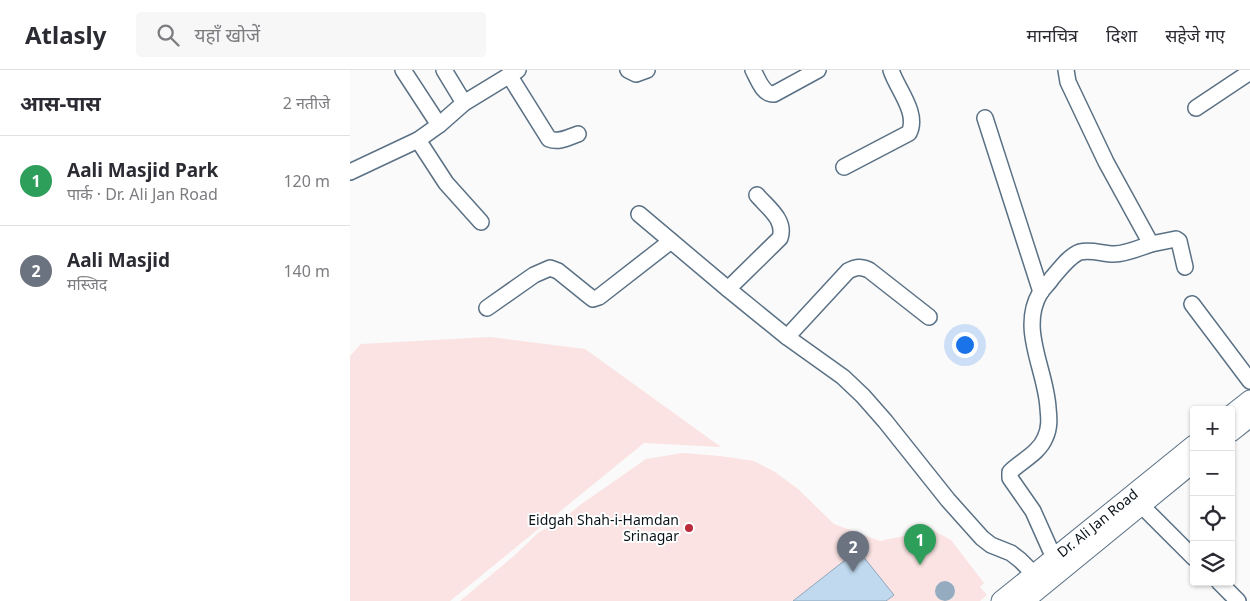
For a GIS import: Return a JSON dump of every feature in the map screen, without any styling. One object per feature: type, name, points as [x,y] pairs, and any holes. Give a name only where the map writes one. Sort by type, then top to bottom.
[{"type":"main road","points":[[1235,412],[1250,400]]},
{"type":"main road","points":[[1235,429],[1250,417]]},
{"type":"main road","name":"Dr. Ali Jan Road","points":[[1024,601],[1190,449]]},
{"type":"main road","name":"Dr. Ali Jan Road","points":[[1001,601],[1054,558],[1135,500],[1190,465]]},
{"type":"street","points":[[403,70],[439,125]]},
{"type":"street","points":[[444,70],[464,103]]},
{"type":"street","points":[[628,70],[636,74],[648,70]]},
{"type":"street","points":[[753,70],[765,91],[769,94],[774,94],[818,70]]},
{"type":"street","points":[[844,167],[909,133],[913,126],[910,112],[891,70]]},
{"type":"street","points":[[1066,70],[1068,82],[1106,162],[1151,244]]},
{"type":"street","points":[[350,172],[418,140],[464,103],[513,72],[549,139],[554,141],[561,140],[578,134]]},
{"type":"street","points":[[1196,108],[1250,72]]},
{"type":"street","points":[[985,118],[1041,292]]},
{"type":"street","points":[[418,140],[446,183],[481,222]]},
{"type":"street","points":[[728,289],[780,238],[781,223],[758,195]]},
{"type":"street","points":[[639,214],[787,337],[843,378],[863,396],[948,500],[982,538],[991,545],[1011,553],[1034,574]]},
{"type":"street","points":[[1054,558],[1033,511],[1010,478],[1010,472],[1034,452],[1045,438],[1049,424],[1048,401],[1032,330],[1032,316],[1041,292],[1061,268],[1080,252],[1116,254],[1176,239],[1179,241],[1185,267]]},
{"type":"street","points":[[487,308],[534,275],[550,268],[558,270],[589,296],[599,298],[672,242]]},
{"type":"street","points":[[787,337],[848,271],[855,267],[869,270],[929,317]]},
{"type":"street","points":[[1192,304],[1250,380]]},
{"type":"street","points":[[1135,500],[1190,554]]},
{"type":"street","points":[[1223,586],[1238,601]]},
{"type":"street","points":[[1247,601],[1250,597]]},
{"type":"shaded area","points":[[490,337],[585,349],[721,447],[644,443],[450,601],[350,601],[350,356],[361,344]]},
{"type":"shaded area","name":"Eidgah Shah-i-Hamdan Srinagar","points":[[683,453],[754,461],[775,472],[798,489],[834,524],[880,541],[933,530],[951,540],[984,583],[980,587],[987,595],[980,601],[886,601],[894,595],[858,550],[793,601],[460,601],[515,555],[539,532],[561,521],[580,505],[646,459]],"holes":[[[950,581],[955,589],[954,596],[950,600],[936,594],[937,584]]]},
{"type":"water","points":[[945,581],[952,584],[955,591],[952,598],[945,601],[938,598],[935,591],[938,584]]},
{"type":"building","points":[[858,550],[894,595],[886,601],[793,601]]},
{"type":"place","name":"Eidgah Shah-i-Hamdan Srinagar","points":[[689,528]]},
{"type":"place","name":"Aali Masjid Park","points":[[920,565]]},
{"type":"place","name":"Aali Masjid","points":[[853,572]]}]
